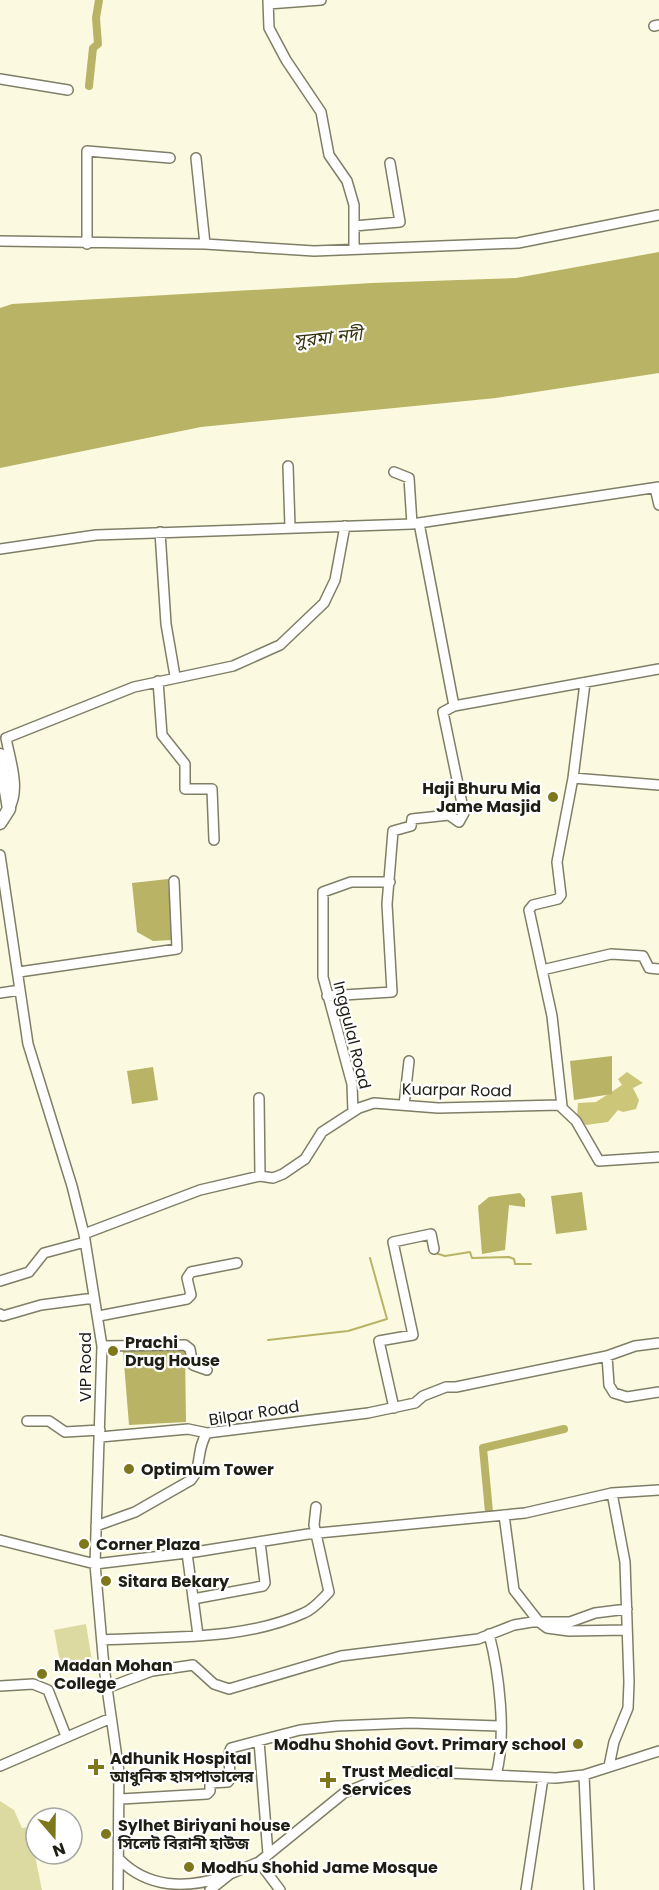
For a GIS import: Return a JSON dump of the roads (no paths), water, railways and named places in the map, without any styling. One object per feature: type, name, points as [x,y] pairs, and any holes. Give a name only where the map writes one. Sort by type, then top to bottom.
[{"type":"main road","points":[[0,755],[3,815]]},
{"type":"street","points":[[321,0],[268,2],[268,28],[321,112],[329,155],[347,181],[354,206],[354,248]]},
{"type":"street","points":[[0,79],[68,90]]},
{"type":"street","points":[[87,244],[87,151],[170,158]]},
{"type":"street","points":[[196,158],[205,244]]},
{"type":"street","points":[[354,226],[400,222],[390,163]]},
{"type":"street","points":[[0,241],[205,244],[314,251],[518,243],[659,214]]},
{"type":"street","points":[[288,466],[290,527]]},
{"type":"street","points":[[394,472],[409,478],[415,524],[454,706]]},
{"type":"street","points":[[0,549],[96,536],[160,532],[415,524],[657,488],[659,505]]},
{"type":"street","points":[[3,815],[14,801],[14,785],[6,738],[134,687],[175,676],[233,666],[280,645],[324,603],[335,580],[345,526]]},
{"type":"street","points":[[160,532],[166,624],[175,676]]},
{"type":"street","points":[[327,996],[392,992],[387,904],[393,831],[411,826],[412,819],[449,814],[459,822],[464,813],[443,712],[454,706],[659,669]]},
{"type":"street","points":[[158,681],[162,735],[185,764],[185,789],[212,789],[214,840]]},
{"type":"street","points":[[585,683],[573,778],[557,862],[561,895],[558,899],[533,905],[529,910],[552,1016],[562,1106],[582,1130],[599,1161],[659,1157]]},
{"type":"street","points":[[573,778],[659,785]]},
{"type":"street","name":"VIP Road","points":[[0,855],[32,1062],[63,1154],[85,1238],[99,1316],[102,1346],[95,1564],[121,1799],[118,1890]]},
{"type":"street","points":[[18,972],[177,949],[174,881]]},
{"type":"street","name":"Inggulal Road","points":[[353,1112],[352,1084],[323,977],[323,892],[351,882],[390,882]]},
{"type":"street","points":[[0,933],[12,930]]},
{"type":"street","points":[[542,970],[611,954],[643,956],[649,968],[659,969]]},
{"type":"street","points":[[0,993],[20,990]]},
{"type":"street","points":[[404,1105],[409,1061]]},
{"type":"street","points":[[259,1098],[260,1176]]},
{"type":"street","name":"Kuarpar Road","points":[[0,1281],[29,1272],[44,1253],[201,1190],[260,1176],[273,1178],[299,1165],[309,1154],[317,1136],[353,1112],[374,1103],[438,1108],[562,1106]]},
{"type":"street","points":[[394,1408],[379,1341],[413,1335],[393,1242],[431,1234],[434,1249]]},
{"type":"street","points":[[99,1316],[190,1298],[187,1278],[190,1273],[237,1263]]},
{"type":"street","points":[[0,1314],[3,1316],[41,1305],[94,1298]]},
{"type":"street","name":"Bilpar Road","points":[[96,1526],[135,1512],[191,1480],[196,1472],[200,1443],[207,1433],[394,1408],[415,1403],[423,1396],[446,1386],[456,1387],[607,1356],[635,1346],[659,1343]]},
{"type":"street","points":[[102,1346],[184,1345],[190,1349],[193,1365],[207,1370]]},
{"type":"street","points":[[607,1356],[609,1384],[614,1393],[627,1397],[659,1392]]},
{"type":"street","points":[[27,1421],[49,1421],[65,1432],[100,1434],[188,1429],[207,1433]]},
{"type":"street","points":[[0,1540],[95,1564],[316,1533],[504,1515],[612,1493],[659,1490]]},
{"type":"street","points":[[609,1766],[614,1742],[628,1708],[625,1562],[612,1493]]},
{"type":"street","points":[[102,1640],[198,1635],[251,1629],[307,1612],[329,1592],[316,1533],[316,1507]]},
{"type":"street","points":[[504,1515],[512,1586],[539,1622],[547,1628],[569,1631],[627,1630]]},
{"type":"street","points":[[193,1599],[262,1586],[265,1583],[260,1542]]},
{"type":"street","points":[[186,1553],[198,1635]]},
{"type":"street","points":[[107,1688],[152,1671],[193,1665],[214,1683],[229,1689],[341,1656],[424,1648],[478,1639],[514,1625],[570,1622],[595,1613],[627,1609]]},
{"type":"street","points":[[489,1634],[500,1694],[501,1752],[496,1774]]},
{"type":"street","points":[[0,1686],[33,1684],[48,1690],[52,1694],[66,1736]]},
{"type":"street","points":[[0,1766],[111,1718]]},
{"type":"street","points":[[121,1799],[207,1794],[210,1791],[210,1783],[228,1782],[230,1779],[230,1749],[300,1730],[410,1723],[499,1726]]},
{"type":"street","points":[[259,1741],[268,1854]]},
{"type":"street","points":[[120,1860],[150,1881],[181,1885],[230,1874],[259,1862],[333,1801],[377,1778],[393,1773],[496,1774],[543,1778],[584,1774],[659,1751]]},
{"type":"street","points":[[584,1774],[589,1890]]},
{"type":"street","points":[[526,1890],[543,1778]]},
{"type":"street","points":[[259,1862],[280,1890]]},
{"type":"street","points":[[210,1890],[230,1874]]},
{"type":"water","name":"সুরমা নদী","points":[[659,252],[659,373],[496,398],[201,427],[0,468],[0,308],[12,304],[372,283],[516,278]]},
{"type":"water","points":[[168,879],[172,940],[153,941],[137,932],[132,883]]},
{"type":"water","points":[[612,1056],[612,1094],[574,1100],[570,1061]]},
{"type":"water","points":[[153,1067],[158,1100],[132,1104],[127,1071]]},
{"type":"water","points":[[582,1192],[587,1230],[556,1234],[551,1196]]},
{"type":"water","points":[[520,1193],[525,1199],[525,1207],[509,1205],[505,1250],[482,1254],[478,1206],[489,1197]]},
{"type":"water","points":[[185,1350],[186,1422],[129,1425],[123,1351]]},
{"type":"waterway","points":[[89,86],[93,48],[98,44],[96,18],[99,0]]},
{"type":"waterway","points":[[432,1252],[445,1256],[470,1252],[472,1258],[509,1257],[514,1259],[515,1264],[531,1264]]},
{"type":"waterway","points":[[268,1340],[348,1331],[387,1319],[370,1258]]},
{"type":"waterway","points":[[489,1512],[483,1448],[564,1429]]},
{"type":"place","name":"Haji Bhuru Mia Jame Masjid","points":[[553,797]]},
{"type":"place","name":"Prachi Drug House","points":[[113,1351]]},
{"type":"place","name":"Optimum Tower","points":[[129,1469]]},
{"type":"place","name":"Corner Plaza","points":[[84,1544]]},
{"type":"place","name":"Sitara Bekary","points":[[106,1581]]},
{"type":"place","name":"Madan Mohan College","points":[[42,1674]]},
{"type":"place","name":"Modhu Shohid Govt. Primary school","points":[[578,1744]]},
{"type":"place","name":"Adhunik Hospital আধুনিক হাসপাতালের","points":[[96,1767]]},
{"type":"place","name":"Trust Medical Services","points":[[328,1780]]},
{"type":"place","name":"Sylhet Biriyani house সিলেট বিরানী হাউজ","points":[[106,1834]]},
{"type":"place","name":"Modhu Shohid Jame Mosque","points":[[189,1867]]}]
